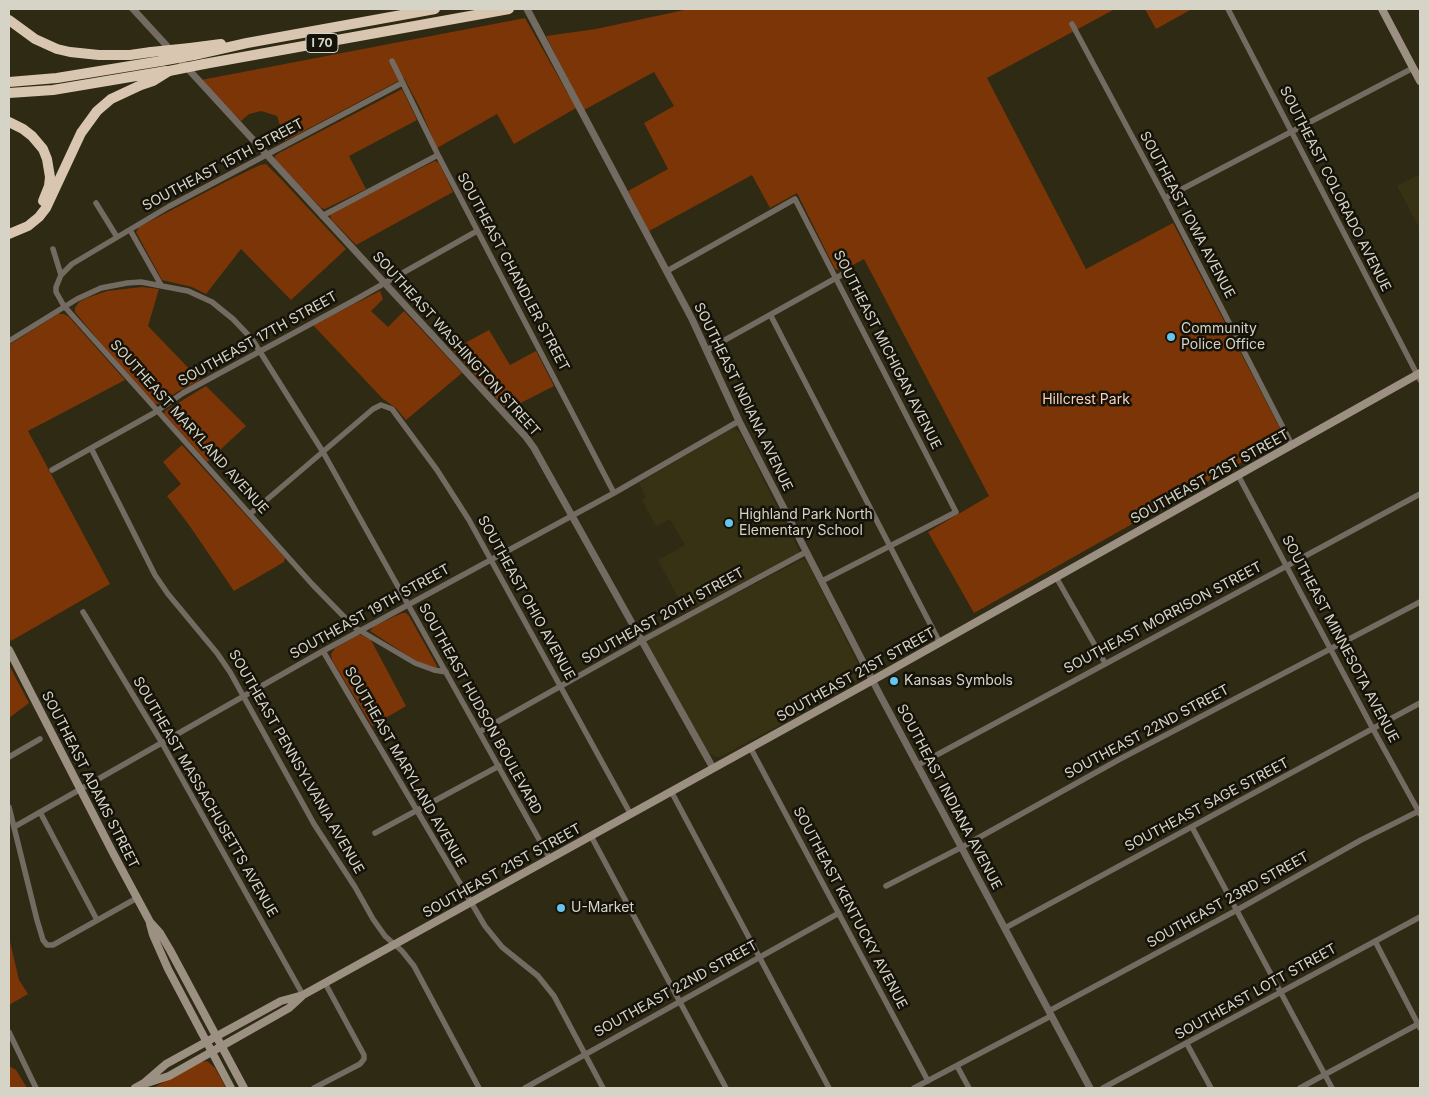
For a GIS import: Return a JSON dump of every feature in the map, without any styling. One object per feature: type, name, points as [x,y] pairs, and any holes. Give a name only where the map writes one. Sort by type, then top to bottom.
[{"type":"highway","name":"I 70","points":[[9,82],[64,77],[160,61],[192,52],[435,9]]},
{"type":"highway","name":"I 70","points":[[9,93],[54,90],[169,71],[509,9]]},
{"type":"highway","points":[[9,20],[35,40],[70,52],[99,56],[151,52],[192,52]]},
{"type":"highway","points":[[9,234],[28,226],[46,208],[82,133],[97,111],[110,99],[153,81],[169,71]]},
{"type":"highway","points":[[9,122],[23,129],[39,144],[47,159],[50,177],[46,195],[34,214],[26,220],[9,227]]},
{"type":"main road","points":[[1382,9],[1420,81]]},
{"type":"main road","name":"SOUTHEAST 21ST STREET","points":[[144,1084],[166,1064],[216,1036],[281,1001],[303,995],[325,983],[1419,376]]},
{"type":"main road","name":"SOUTHEAST ADAMS STREET","points":[[9,650],[137,898],[150,922],[160,933],[170,950],[244,1088]]},
{"type":"main road","name":"SOUTHEAST ADAMS STREET","points":[[150,922],[153,935],[168,969],[231,1088]]},
{"type":"main road","name":"SOUTHEAST 21ST STREET","points":[[135,1088],[169,1076],[222,1047],[289,1008],[303,995]]},
{"type":"street","name":"SOUTHEAST WASHINGTON STREET","points":[[133,9],[526,437],[534,448],[713,768]]},
{"type":"street","name":"SOUTHEAST INDIANA AVENUE","points":[[528,9],[667,271],[707,350],[739,421],[806,552],[1090,1088]]},
{"type":"street","name":"SOUTHEAST COLORADO AVENUE","points":[[1228,9],[1419,376]]},
{"type":"street","name":"SOUTHEAST IOWA AVENUE","points":[[1072,24],[1165,198],[1292,445]]},
{"type":"street","name":"SOUTHEAST CHANDLER STREET","points":[[392,61],[438,156],[614,493]]},
{"type":"street","points":[[1165,198],[1413,68]]},
{"type":"street","name":"SOUTHEAST 15TH STREET","points":[[60,275],[72,264],[186,198],[402,83]]},
{"type":"street","points":[[322,216],[438,156]]},
{"type":"street","name":"SOUTHEAST MICHIGAN AVENUE","points":[[667,271],[795,200],[956,512],[890,547]]},
{"type":"street","points":[[96,203],[117,237]]},
{"type":"street","points":[[130,230],[161,285]]},
{"type":"street","name":"SOUTHEAST 17TH STREET","points":[[52,470],[157,411],[183,393],[477,231]]},
{"type":"street","name":"SOUTHEAST MARYLAND AVENUE","points":[[54,249],[60,275],[56,292],[64,306],[312,584],[354,627],[415,663],[446,672]]},
{"type":"street","points":[[707,350],[845,273]]},
{"type":"street","name":"SOUTHEAST HUDSON BOULEVARD","points":[[64,306],[88,293],[114,285],[141,282],[188,290],[212,302],[243,328],[323,452],[550,859]]},
{"type":"street","points":[[9,341],[64,306]]},
{"type":"street","points":[[771,316],[940,642]]},
{"type":"street","name":"SOUTHEAST OHIO AVENUE","points":[[323,452],[373,409],[384,406],[392,409],[437,470],[469,520],[630,814]]},
{"type":"street","name":"SOUTHEAST 19TH STREET","points":[[14,827],[323,651],[614,493],[739,421]]},
{"type":"street","name":"SOUTHEAST PENNSYLVANIA AVENUE","points":[[91,448],[155,575],[168,594],[226,665],[323,838],[373,919],[385,936],[414,966],[479,1088]]},
{"type":"street","points":[[250,514],[323,452]]},
{"type":"street","name":"SOUTHEAST MINNESOTA AVENUE","points":[[1238,475],[1373,730],[1420,812]]},
{"type":"street","name":"SOUTHEAST MORRISON STREET","points":[[918,765],[1420,494]]},
{"type":"street","points":[[822,581],[890,547]]},
{"type":"street","name":"SOUTHEAST 20TH STREET","points":[[480,732],[641,640],[806,552]]},
{"type":"street","points":[[1056,577],[1105,663]]},
{"type":"street","name":"SOUTHEAST 22ND STREET","points":[[886,886],[962,847],[1120,759],[1420,602]]},
{"type":"street","name":"SOUTHEAST MASSACHUSETTS AVENUE","points":[[83,612],[162,743],[303,995]]},
{"type":"street","name":"SOUTHEAST MARYLAND AVENUE","points":[[323,651],[470,902],[493,937],[546,984],[603,1088]]},
{"type":"street","name":"SOUTHEAST SAGE STREET","points":[[1005,928],[1420,704]]},
{"type":"street","points":[[9,757],[40,739]]},
{"type":"street","name":"SOUTHEAST KENTUCKY AVENUE","points":[[750,748],[928,1081]]},
{"type":"street","points":[[375,833],[499,766]]},
{"type":"street","points":[[671,791],[829,1088]]},
{"type":"street","points":[[9,807],[37,920],[43,940],[50,945],[137,898]]},
{"type":"street","points":[[40,812],[97,920]]},
{"type":"street","name":"SOUTHEAST 23RD STREET","points":[[914,1088],[957,1066],[1361,840],[1420,812]]},
{"type":"street","points":[[1192,827],[1332,1088]]},
{"type":"street","points":[[591,836],[726,1088]]},
{"type":"street","name":"SOUTHEAST 22ND STREET","points":[[525,1088],[839,913]]},
{"type":"street","name":"SOUTHEAST LOTT STREET","points":[[1103,1088],[1420,917]]},
{"type":"street","points":[[1300,1088],[1420,1025],[1375,942]]},
{"type":"street","points":[[314,1088],[360,1064],[364,1059],[364,1054],[325,983]]},
{"type":"street","points":[[9,1032],[36,1088]]},
{"type":"street","points":[[1187,1044],[1211,1088]]},
{"type":"street","points":[[957,1066],[969,1088]]},
{"type":"shaded area","points":[[1420,174],[1420,229],[1397,186]]},
{"type":"shaded area","name":"Highland Park North Elementary School","points":[[734,429],[740,433],[799,551],[798,554],[686,612],[658,560],[685,545],[670,519],[656,526],[642,500],[646,497],[639,483]]},
{"type":"shaded area","points":[[803,559],[808,564],[861,670],[861,675],[796,716],[720,757],[715,757],[707,751],[647,643],[653,637]]},
{"type":"green space","name":"Hillcrest Park","points":[[689,9],[1115,9],[987,78],[1086,269],[1173,223],[1285,438],[974,613],[928,532],[989,496],[864,259],[842,271],[835,269],[797,193],[770,208],[752,175],[649,231],[628,191],[668,169],[644,123],[674,106],[654,72],[584,110],[546,36],[596,29]]},
{"type":"green space","points":[[1145,9],[1192,9],[1156,29]]},
{"type":"green space","points":[[525,18],[576,108],[514,144],[497,114],[437,148],[420,108],[404,78],[285,141],[277,116],[261,111],[249,114],[241,121],[201,80]]},
{"type":"green space","points":[[402,89],[417,120],[349,156],[366,189],[325,209],[321,208],[275,159],[275,156],[279,153]]},
{"type":"green space","points":[[435,161],[439,163],[453,192],[356,245],[331,219],[330,215],[334,211]]},
{"type":"green space","points":[[266,164],[346,249],[291,300],[241,249],[206,294],[192,287],[162,280],[136,232],[139,227],[231,179]]},
{"type":"green space","points":[[142,287],[159,289],[148,326],[200,380],[161,403],[156,404],[150,403],[75,312],[79,302],[87,298],[107,291]]},
{"type":"green space","points":[[380,291],[383,299],[371,311],[388,327],[404,311],[462,373],[406,420],[396,408],[383,399],[313,325]]},
{"type":"green space","points":[[58,314],[64,314],[69,317],[125,380],[28,431],[110,584],[11,641],[9,637],[9,345]]},
{"type":"green space","points":[[489,330],[510,365],[536,351],[554,386],[507,410],[452,350]]},
{"type":"green space","points":[[206,386],[246,426],[207,462],[164,414],[165,411]]},
{"type":"green space","points":[[182,445],[285,558],[284,562],[234,591],[167,496],[181,484],[163,462]]},
{"type":"green space","points":[[402,613],[406,613],[409,616],[437,666],[436,668],[413,659],[370,631],[374,626]]},
{"type":"green space","points":[[358,635],[371,640],[406,706],[372,726],[332,660],[331,654],[335,648]]},
{"type":"green space","points":[[9,665],[29,703],[9,718]]},
{"type":"green space","points":[[9,937],[19,980],[28,994],[9,1005]]},
{"type":"green space","points":[[207,1061],[215,1068],[226,1088],[153,1088],[201,1062]]},
{"type":"green space","points":[[9,1066],[16,1070],[27,1088],[9,1088]]},
{"type":"place","name":"Community Police Office","points":[[1171,337]]},
{"type":"place","name":"Highland Park North Elementary School","points":[[729,523]]},
{"type":"place","name":"Kansas Symbols","points":[[894,681]]},
{"type":"place","name":"U-Market","points":[[561,908]]}]
